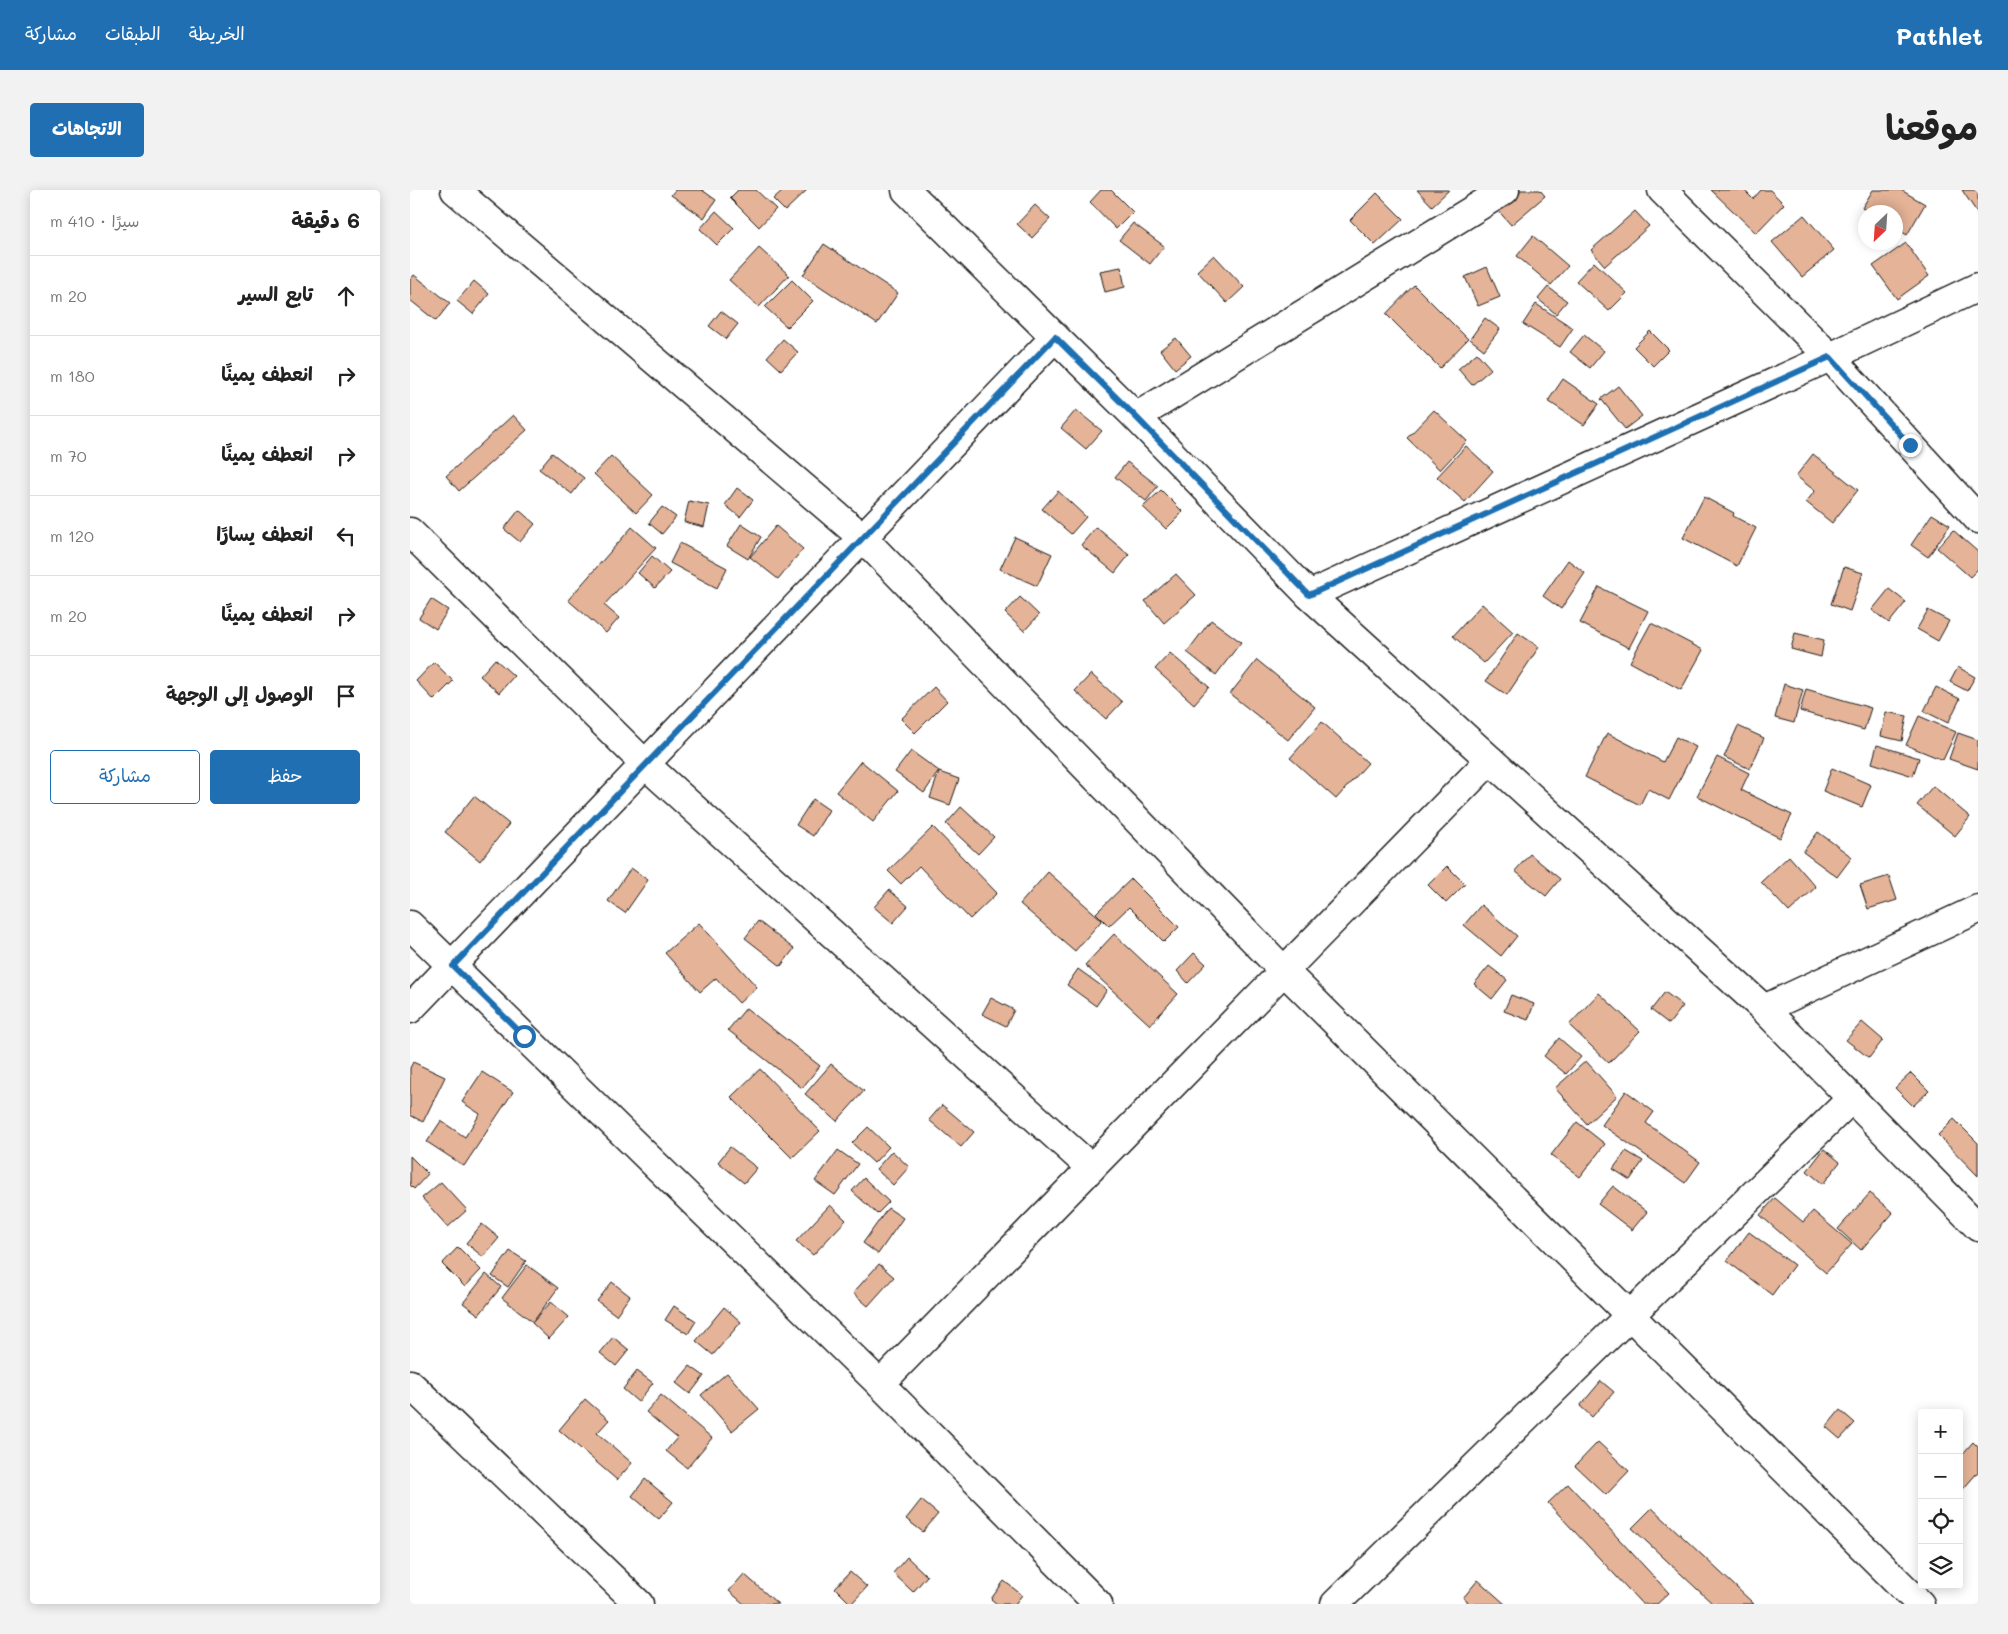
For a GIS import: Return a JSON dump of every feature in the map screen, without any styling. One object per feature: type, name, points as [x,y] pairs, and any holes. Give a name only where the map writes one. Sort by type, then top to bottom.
[{"type":"street","points":[[455,190],[863,538],[1284,971],[1920,1604]]},
{"type":"street","points":[[906,190],[1136,417],[1309,595],[1764,1009],[1978,1226]]},
{"type":"street","points":[[1136,417],[1505,190]]},
{"type":"street","points":[[1662,190],[1830,357],[1978,519]]},
{"type":"street","points":[[1309,595],[1830,357],[1978,287]]},
{"type":"street","points":[[410,1009],[1055,337]]},
{"type":"street","points":[[410,532],[646,765],[1091,1168]]},
{"type":"street","points":[[880,1384],[1490,760]]},
{"type":"street","points":[[1764,1009],[1978,908]]},
{"type":"street","points":[[410,925],[880,1384],[1098,1604]]},
{"type":"street","points":[[1335,1604],[1852,1098]]},
{"type":"street","points":[[410,1384],[639,1604]]},
{"type":"building","points":[[675,190],[702,190],[716,200],[704,218],[671,195]]},
{"type":"building","points":[[738,190],[756,190],[776,209],[759,227],[730,198]]},
{"type":"building","points":[[783,190],[807,190],[785,211],[773,199]]},
{"type":"building","points":[[1101,190],[1111,190],[1133,212],[1116,229],[1090,202]]},
{"type":"building","points":[[1417,190],[1449,190],[1432,206]]},
{"type":"building","points":[[1514,190],[1540,190],[1545,196],[1511,225],[1494,206]]},
{"type":"building","points":[[1711,190],[1744,190],[1753,199],[1761,190],[1770,190],[1784,204],[1756,233]]},
{"type":"building","points":[[1873,190],[1901,190],[1925,204],[1907,235],[1903,232],[1903,205],[1864,205]]},
{"type":"building","points":[[1962,190],[1978,190],[1978,214]]},
{"type":"building","points":[[1377,193],[1403,219],[1375,245],[1350,220]]},
{"type":"building","points":[[1035,205],[1050,219],[1032,238],[1017,224]]},
{"type":"building","points":[[716,211],[734,228],[717,245],[700,229]]},
{"type":"building","points":[[1635,211],[1649,226],[1605,266],[1591,250]]},
{"type":"building","points":[[1804,215],[1834,250],[1802,277],[1772,242]]},
{"type":"building","points":[[1133,223],[1164,246],[1150,264],[1119,240]]},
{"type":"building","points":[[1533,236],[1568,266],[1551,285],[1517,256]]},
{"type":"building","points":[[1906,243],[1929,276],[1897,299],[1873,266],[1896,250],[1903,250],[1903,245]]},
{"type":"building","points":[[824,244],[898,293],[877,324],[803,275]]},
{"type":"building","points":[[759,248],[789,275],[759,307],[729,280]]},
{"type":"building","points":[[1214,255],[1244,287],[1227,303],[1197,271]]},
{"type":"building","points":[[1594,262],[1627,293],[1609,311],[1576,281]]},
{"type":"building","points":[[1121,267],[1125,287],[1105,292],[1100,271]]},
{"type":"building","points":[[1487,267],[1500,297],[1478,306],[1465,277]]},
{"type":"building","points":[[414,275],[450,303],[436,321],[410,300],[410,280]]},
{"type":"building","points":[[792,280],[813,301],[787,327],[765,307]]},
{"type":"building","points":[[474,281],[489,294],[473,314],[457,301]]},
{"type":"building","points":[[1414,285],[1468,339],[1440,368],[1386,314]]},
{"type":"building","points":[[1548,287],[1567,301],[1556,314],[1538,299]]},
{"type":"building","points":[[1536,304],[1573,328],[1560,347],[1523,324]]},
{"type":"building","points":[[721,311],[738,324],[726,339],[709,326]]},
{"type":"building","points":[[1485,318],[1500,329],[1484,350],[1470,339]]},
{"type":"building","points":[[1650,331],[1669,350],[1653,366],[1634,347]]},
{"type":"building","points":[[1584,335],[1604,351],[1590,368],[1570,352]]},
{"type":"building","points":[[1176,338],[1191,356],[1175,369],[1160,350]]},
{"type":"building","points":[[783,339],[798,352],[781,370],[767,357]]},
{"type":"building","points":[[1477,353],[1491,369],[1472,385],[1458,369]]},
{"type":"building","points":[[1563,379],[1599,404],[1584,425],[1548,401]]},
{"type":"building","points":[[1618,386],[1642,416],[1625,429],[1601,399]]},
{"type":"building","points":[[1076,410],[1102,431],[1086,449],[1061,428]]},
{"type":"building","points":[[1434,410],[1467,441],[1440,470],[1407,438]]},
{"type":"building","points":[[513,415],[527,430],[459,491],[446,476]]},
{"type":"building","points":[[1466,446],[1493,471],[1465,502],[1437,477]]},
{"type":"building","points":[[552,453],[584,478],[572,494],[539,469]]},
{"type":"building","points":[[1813,454],[1858,490],[1832,523],[1806,502],[1815,491],[1796,476]]},
{"type":"building","points":[[611,456],[653,495],[636,513],[594,474]]},
{"type":"building","points":[[1127,462],[1158,486],[1146,501],[1115,477]]},
{"type":"building","points":[[737,488],[753,500],[740,517],[725,505]]},
{"type":"building","points":[[1161,490],[1183,512],[1166,529],[1143,507]]},
{"type":"building","points":[[1058,491],[1086,517],[1071,534],[1042,509]]},
{"type":"building","points":[[1704,497],[1734,513],[1733,516],[1756,528],[1737,566],[1683,538]]},
{"type":"building","points":[[689,501],[709,505],[704,527],[684,522]]},
{"type":"building","points":[[662,507],[676,517],[662,534],[649,523]]},
{"type":"building","points":[[519,510],[535,524],[520,542],[504,529]]},
{"type":"building","points":[[1932,514],[1950,525],[1928,557],[1911,545]]},
{"type":"building","points":[[741,524],[761,537],[748,559],[727,546]]},
{"type":"building","points":[[776,526],[803,549],[778,579],[750,557]]},
{"type":"building","points":[[632,527],[656,548],[604,605],[619,618],[606,633],[568,600]]},
{"type":"building","points":[[1096,527],[1129,555],[1115,573],[1081,545]]},
{"type":"building","points":[[1953,530],[1978,552],[1978,569],[1970,577],[1937,548]]},
{"type":"building","points":[[1015,537],[1052,554],[1037,586],[1000,569]]},
{"type":"building","points":[[680,543],[727,568],[717,588],[670,563]]},
{"type":"building","points":[[652,556],[670,572],[655,588],[638,573]]},
{"type":"building","points":[[1568,560],[1585,573],[1561,609],[1543,596]]},
{"type":"building","points":[[1844,567],[1863,573],[1850,611],[1831,604]]},
{"type":"building","points":[[1176,574],[1196,595],[1164,623],[1145,601]]},
{"type":"building","points":[[1599,587],[1648,611],[1629,648],[1580,623]]},
{"type":"building","points":[[1889,589],[1906,602],[1889,623],[1872,610]]},
{"type":"building","points":[[1020,597],[1039,615],[1024,631],[1005,613]]},
{"type":"building","points":[[431,599],[448,610],[436,629],[419,618]]},
{"type":"building","points":[[1482,604],[1513,632],[1484,663],[1453,636]]},
{"type":"building","points":[[1928,610],[1949,621],[1938,641],[1917,629]]},
{"type":"building","points":[[1211,620],[1241,642],[1216,675],[1187,652]]},
{"type":"building","points":[[1651,623],[1703,650],[1681,690],[1630,662]]},
{"type":"building","points":[[1518,633],[1539,647],[1507,695],[1486,681]]},
{"type":"building","points":[[1795,633],[1824,640],[1821,657],[1791,649]]},
{"type":"building","points":[[1170,653],[1209,687],[1194,704],[1155,669]]},
{"type":"building","points":[[495,659],[514,676],[499,693],[480,676]]},
{"type":"building","points":[[1257,660],[1315,707],[1288,740],[1230,694]]},
{"type":"building","points":[[434,662],[453,681],[434,700],[416,681]]},
{"type":"building","points":[[1958,667],[1975,677],[1967,691],[1950,682]]},
{"type":"building","points":[[1091,674],[1122,702],[1106,719],[1075,691]]},
{"type":"building","points":[[1784,684],[1803,690],[1794,723],[1775,718]]},
{"type":"building","points":[[934,687],[947,701],[915,733],[901,719]]},
{"type":"building","points":[[1936,687],[1960,699],[1948,723],[1924,711]]},
{"type":"building","points":[[1806,689],[1871,708],[1864,730],[1800,711]]},
{"type":"building","points":[[1886,712],[1907,716],[1902,741],[1881,736]]},
{"type":"building","points":[[1919,716],[1956,732],[1943,760],[1906,745]]},
{"type":"building","points":[[1322,722],[1368,763],[1336,799],[1290,758]]},
{"type":"building","points":[[1738,726],[1764,738],[1750,769],[1724,757]]},
{"type":"building","points":[[1607,733],[1663,762],[1676,737],[1696,747],[1669,800],[1648,789],[1640,805],[1585,777]]},
{"type":"building","points":[[1958,733],[1978,740],[1978,769],[1949,759]]},
{"type":"building","points":[[1877,745],[1919,758],[1913,776],[1872,763]]},
{"type":"building","points":[[911,751],[939,771],[924,793],[895,772]]},
{"type":"building","points":[[1717,757],[1749,773],[1741,790],[1792,815],[1780,838],[1697,796]]},
{"type":"building","points":[[861,761],[898,791],[873,822],[836,792]]},
{"type":"building","points":[[1832,768],[1871,785],[1862,807],[1823,791]]},
{"type":"building","points":[[939,772],[959,779],[950,805],[930,798]]},
{"type":"building","points":[[1933,786],[1970,817],[1955,836],[1917,805]]},
{"type":"building","points":[[474,796],[509,824],[480,861],[445,832]]},
{"type":"building","points":[[813,799],[829,810],[813,836],[796,825]]},
{"type":"building","points":[[961,807],[994,837],[978,854],[946,824]]},
{"type":"building","points":[[933,827],[997,893],[970,919],[919,866],[901,884],[888,871]]},
{"type":"building","points":[[1818,832],[1852,857],[1837,877],[1803,852]]},
{"type":"building","points":[[1530,854],[1560,879],[1546,896],[1515,871]]},
{"type":"building","points":[[1789,856],[1816,887],[1789,912],[1761,882]]},
{"type":"building","points":[[1447,866],[1465,884],[1446,903],[1428,885]]},
{"type":"building","points":[[631,868],[648,880],[625,913],[608,901]]},
{"type":"building","points":[[1048,872],[1102,920],[1075,951],[1020,904]]},
{"type":"building","points":[[1889,876],[1897,900],[1868,909],[1860,885]]},
{"type":"building","points":[[1131,879],[1179,927],[1164,942],[1129,907],[1109,926],[1096,913]]},
{"type":"building","points":[[889,890],[908,906],[893,923],[874,907]]},
{"type":"building","points":[[1481,905],[1517,936],[1501,956],[1464,925]]},
{"type":"building","points":[[758,921],[794,949],[781,966],[745,938]]},
{"type":"building","points":[[699,923],[757,987],[739,1003],[716,978],[700,992],[665,953]]},
{"type":"building","points":[[1114,934],[1178,994],[1150,1025],[1085,965]]},
{"type":"building","points":[[1194,953],[1206,964],[1188,983],[1177,971]]},
{"type":"building","points":[[1489,966],[1507,980],[1492,999],[1474,984]]},
{"type":"building","points":[[1078,969],[1107,990],[1096,1006],[1067,985]]},
{"type":"building","points":[[1665,992],[1683,1006],[1669,1024],[1651,1010]]},
{"type":"building","points":[[1599,993],[1640,1031],[1609,1063],[1569,1025]]},
{"type":"building","points":[[1511,995],[1534,1004],[1528,1020],[1504,1011]]},
{"type":"building","points":[[991,998],[1014,1010],[1006,1026],[982,1014]]},
{"type":"building","points":[[746,1008],[820,1066],[802,1088],[728,1030]]},
{"type":"building","points":[[1862,1022],[1883,1040],[1869,1058],[1846,1040]]},
{"type":"building","points":[[1559,1038],[1581,1057],[1566,1074],[1544,1056]]},
{"type":"building","points":[[1586,1061],[1617,1096],[1587,1124],[1555,1088]]},
{"type":"building","points":[[413,1062],[445,1077],[423,1122],[410,1115],[410,1068]]},
{"type":"building","points":[[831,1064],[864,1091],[837,1121],[805,1094]]},
{"type":"building","points":[[760,1069],[820,1131],[792,1158],[731,1097]]},
{"type":"building","points":[[482,1072],[513,1092],[464,1166],[427,1142],[441,1121],[465,1137],[480,1114],[462,1102]]},
{"type":"building","points":[[1911,1073],[1929,1091],[1913,1106],[1895,1088]]},
{"type":"building","points":[[1626,1091],[1654,1112],[1646,1123],[1700,1162],[1685,1183],[1602,1125]]},
{"type":"building","points":[[942,1105],[974,1132],[961,1147],[929,1120]]},
{"type":"building","points":[[1954,1119],[1978,1143],[1978,1176],[1938,1135]]},
{"type":"building","points":[[1577,1122],[1605,1144],[1580,1177],[1551,1155]]},
{"type":"building","points":[[868,1127],[889,1147],[874,1163],[852,1143]]},
{"type":"building","points":[[730,1147],[757,1168],[744,1183],[718,1162]]},
{"type":"building","points":[[1824,1149],[1840,1162],[1823,1184],[1807,1171]]},
{"type":"building","points":[[838,1150],[858,1164],[835,1195],[815,1181]]},
{"type":"building","points":[[892,1151],[909,1167],[893,1185],[876,1169]]},
{"type":"building","points":[[1626,1151],[1643,1161],[1630,1180],[1613,1169]]},
{"type":"building","points":[[410,1156],[428,1174],[414,1189],[410,1185]]},
{"type":"building","points":[[864,1178],[889,1202],[877,1214],[852,1191]]},
{"type":"building","points":[[441,1182],[467,1210],[448,1227],[422,1198]]},
{"type":"building","points":[[1613,1186],[1647,1212],[1632,1230],[1598,1204]]},
{"type":"building","points":[[1870,1193],[1893,1213],[1861,1250],[1838,1229]]},
{"type":"building","points":[[1775,1198],[1803,1222],[1813,1211],[1852,1244],[1826,1273],[1760,1215]]},
{"type":"building","points":[[830,1205],[846,1220],[813,1255],[796,1241]]},
{"type":"building","points":[[888,1208],[903,1218],[878,1254],[863,1243]]},
{"type":"building","points":[[482,1224],[499,1238],[483,1257],[466,1243]]},
{"type":"building","points":[[1749,1232],[1794,1265],[1772,1295],[1727,1261]]},
{"type":"building","points":[[458,1247],[481,1270],[465,1287],[442,1264]]},
{"type":"building","points":[[510,1251],[526,1261],[508,1287],[492,1276]]},
{"type":"building","points":[[879,1264],[894,1277],[868,1306],[853,1293]]},
{"type":"building","points":[[527,1265],[558,1288],[533,1322],[502,1298]]},
{"type":"building","points":[[486,1274],[501,1287],[479,1315],[463,1303]]},
{"type":"building","points":[[612,1282],[630,1296],[616,1315],[597,1301]]},
{"type":"building","points":[[551,1302],[569,1317],[549,1339],[532,1323]]},
{"type":"building","points":[[674,1306],[696,1321],[688,1334],[665,1320]]},
{"type":"building","points":[[724,1307],[741,1322],[713,1355],[696,1341]]},
{"type":"building","points":[[613,1337],[629,1350],[616,1366],[600,1353]]},
{"type":"building","points":[[690,1366],[704,1376],[690,1394],[676,1383]]},
{"type":"building","points":[[637,1371],[653,1383],[638,1402],[623,1389]]},
{"type":"building","points":[[727,1373],[759,1409],[732,1431],[701,1395]]},
{"type":"building","points":[[1601,1381],[1614,1392],[1592,1417],[1580,1406]]},
{"type":"building","points":[[661,1395],[712,1438],[687,1468],[666,1451],[677,1438],[646,1412]]},
{"type":"building","points":[[585,1399],[609,1420],[597,1433],[632,1463],[617,1480],[559,1430]]},
{"type":"building","points":[[1840,1410],[1855,1423],[1840,1439],[1826,1427]]},
{"type":"building","points":[[1598,1442],[1629,1471],[1606,1495],[1575,1466]]},
{"type":"building","points":[[1973,1442],[1978,1447],[1978,1472],[1963,1489],[1963,1454]]},
{"type":"building","points":[[645,1479],[673,1502],[659,1519],[632,1496]]},
{"type":"building","points":[[1568,1484],[1669,1593],[1657,1604],[1642,1604],[1548,1503]]},
{"type":"building","points":[[921,1500],[938,1514],[923,1532],[906,1519]]},
{"type":"building","points":[[1652,1508],[1754,1604],[1713,1604],[1632,1528]]},
{"type":"building","points":[[907,1557],[927,1576],[913,1592],[893,1573]]},
{"type":"building","points":[[850,1572],[867,1587],[851,1604],[835,1588]]},
{"type":"building","points":[[744,1574],[778,1604],[744,1604],[729,1591]]},
{"type":"building","points":[[1478,1580],[1505,1604],[1470,1604],[1463,1598]]},
{"type":"building","points":[[1004,1581],[1022,1595],[1015,1604],[997,1604],[991,1599]]},
{"type":"route","points":[[524,1036],[453,966],[1055,337],[1136,417],[1309,595],[1830,357],[1910,445]]}]
